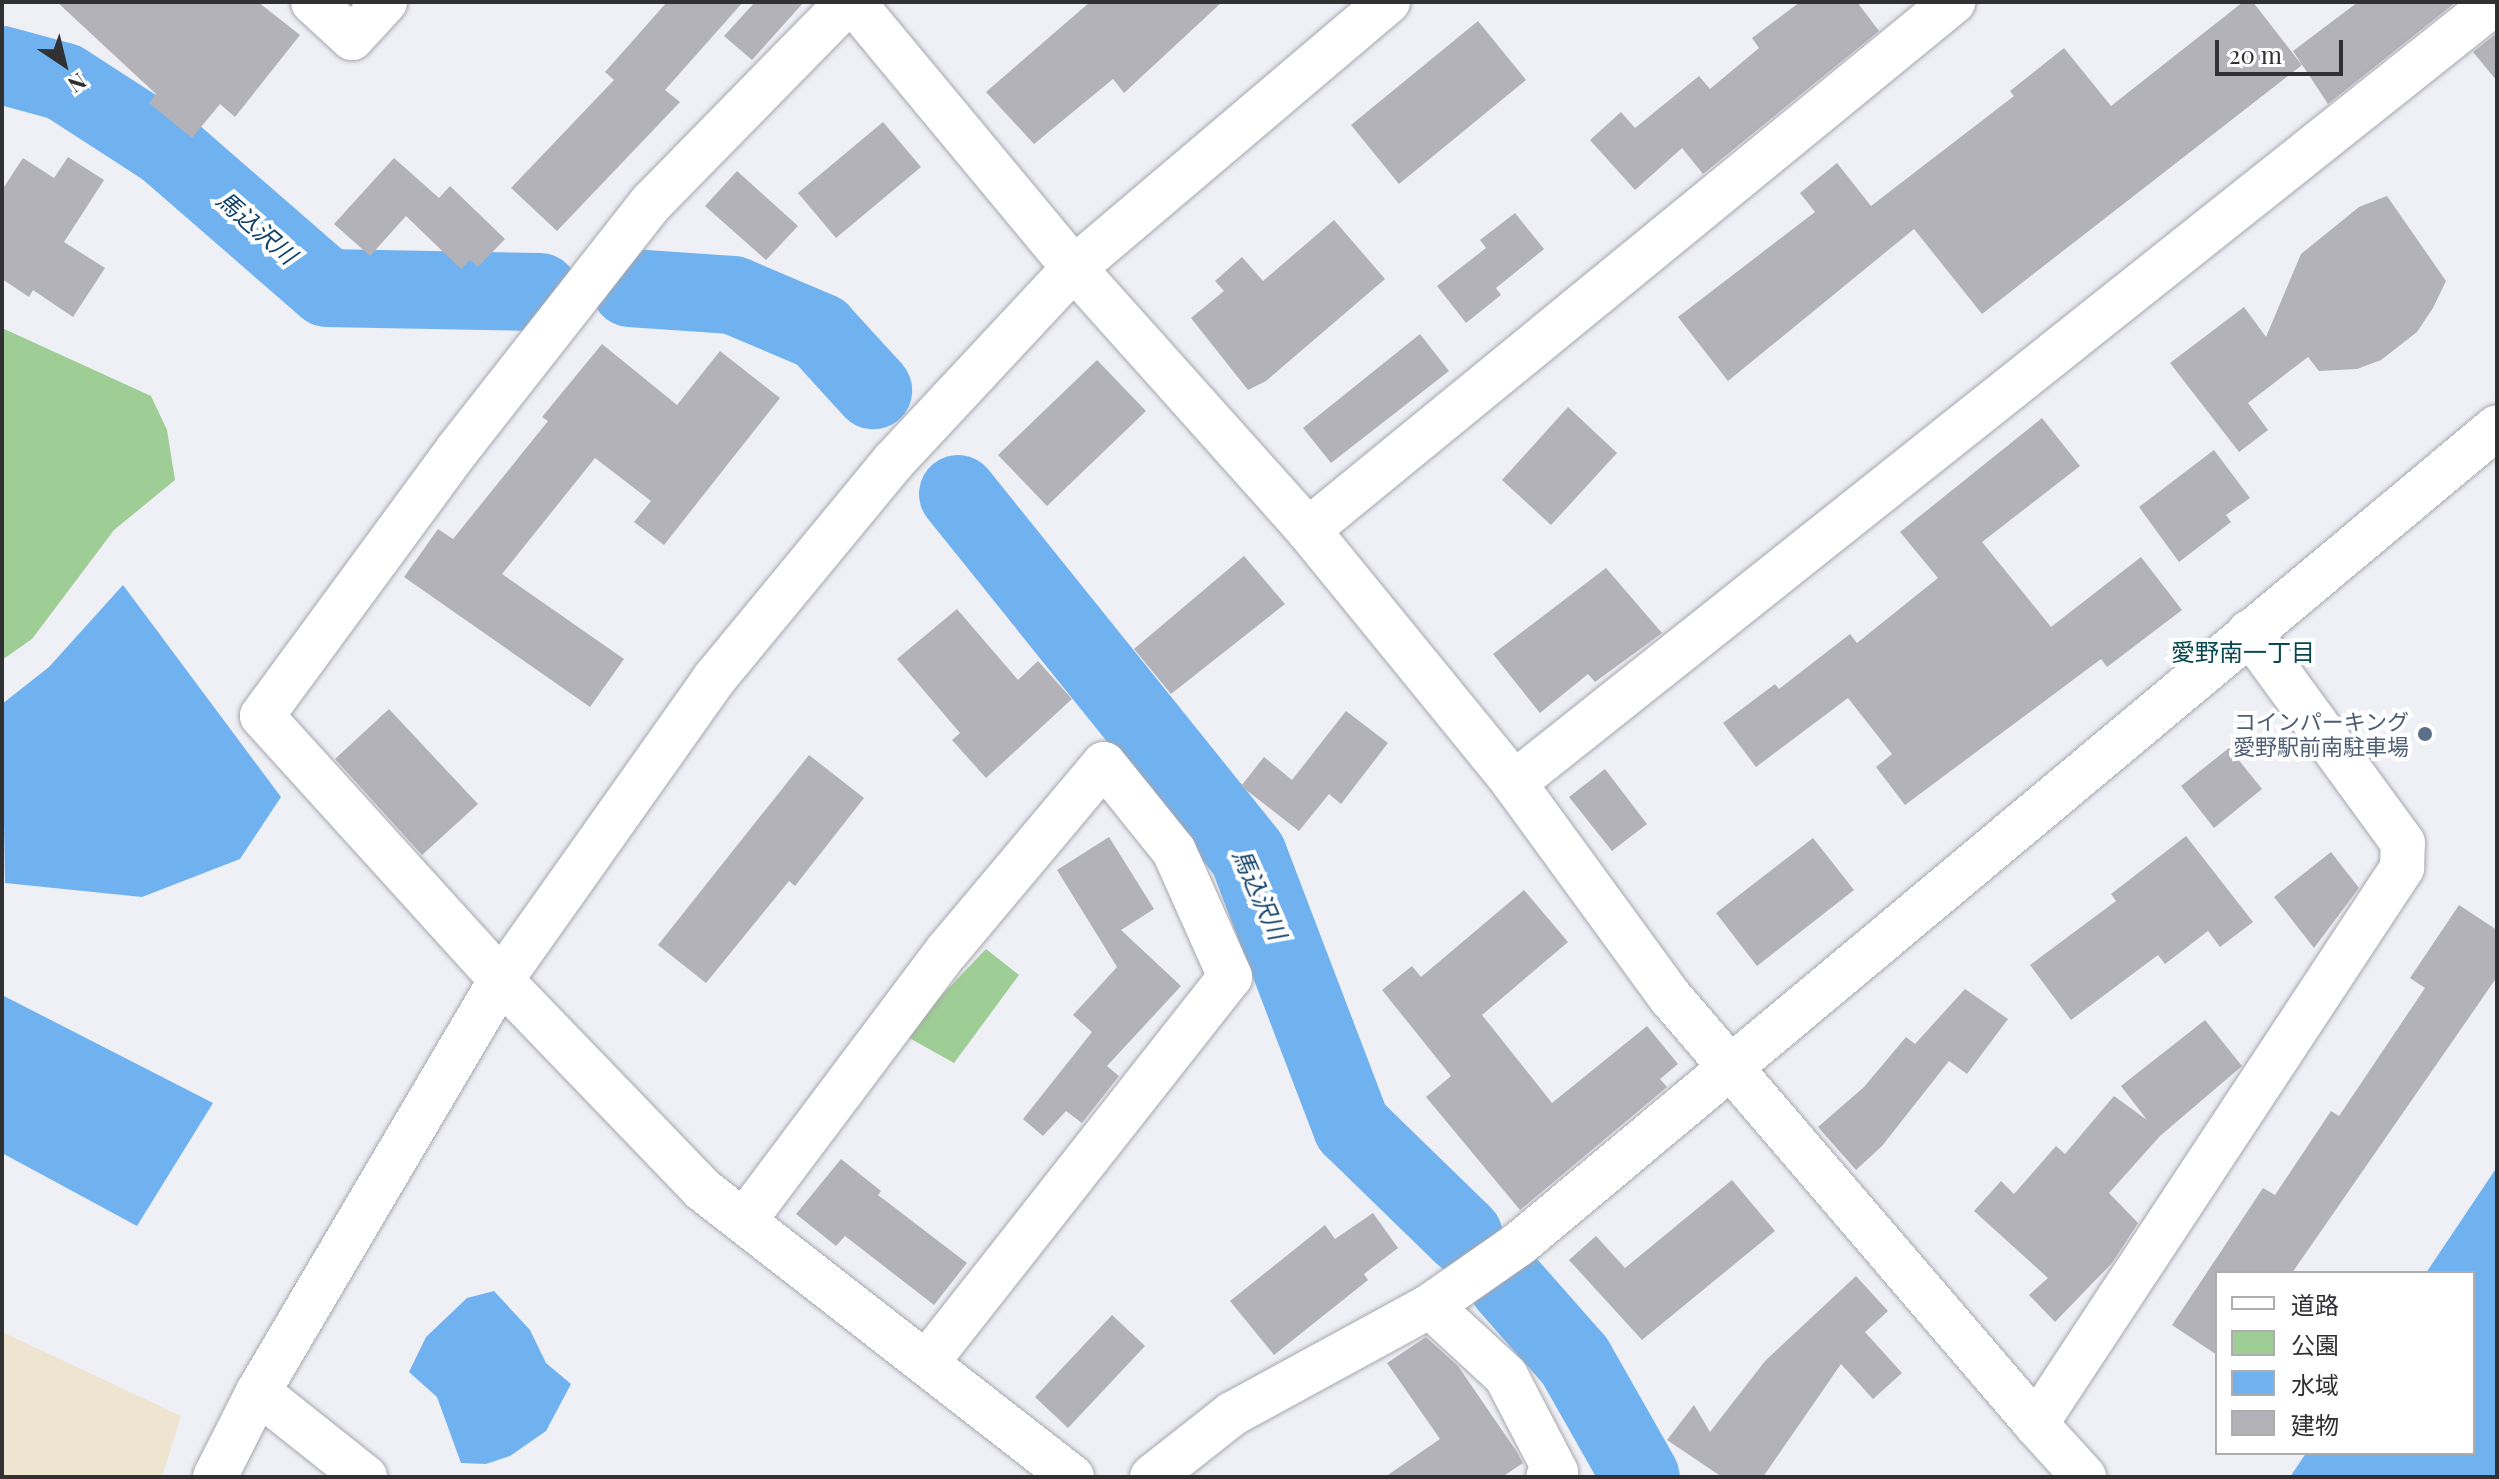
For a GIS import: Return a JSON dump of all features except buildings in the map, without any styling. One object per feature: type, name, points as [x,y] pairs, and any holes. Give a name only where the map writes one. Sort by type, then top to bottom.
[{"type":"street","points":[[313,2],[352,38],[385,2]]},
{"type":"street","points":[[1072,1477],[702,1189],[501,980],[262,716],[458,449],[651,203],[850,2],[1074,268],[1308,530],[1514,783],[1671,998],[2084,1477]]},
{"type":"street","points":[[215,1477],[258,1392],[501,980],[714,679],[893,462],[1074,268],[1388,2]]},
{"type":"street","points":[[1308,530],[1953,2]]},
{"type":"street","points":[[1514,783],[2496,2]]},
{"type":"street","points":[[1152,1477],[1232,1414],[1430,1306],[1519,1244],[2497,427]]},
{"type":"street","points":[[2036,1424],[2402,868],[2403,843],[2249,632]]},
{"type":"street","points":[[744,1221],[947,951],[1104,764],[1174,851],[1230,977],[926,1363]]},
{"type":"street","points":[[1430,1306],[1506,1376],[1556,1472],[1548,1477]]},
{"type":"street","points":[[258,1392],[365,1477]]},
{"type":"shaded area","points":[[2,1332],[181,1416],[162,1477],[2,1477]]},
{"type":"green space","points":[[2,328],[151,396],[167,430],[175,480],[114,530],[32,639],[2,660]]},
{"type":"green space","points":[[986,949],[1019,975],[954,1063],[904,1035]]},
{"type":"water","points":[[123,585],[281,797],[240,859],[142,897],[5,883],[2,704],[49,667]]},
{"type":"water","points":[[2,995],[213,1103],[137,1226],[2,1153]]},
{"type":"water","points":[[2497,1167],[2497,1477],[2290,1477],[2305,1455],[2475,1455],[2475,1271],[2427,1271]]},
{"type":"water","points":[[494,1291],[530,1330],[546,1363],[571,1384],[546,1431],[510,1456],[486,1464],[461,1463],[437,1397],[409,1372],[426,1337],[467,1298]]},
{"type":"waterway","name":"馬込沢川","points":[[2,65],[64,82],[166,148],[327,288],[540,292]]},
{"type":"waterway","name":"馬込沢川","points":[[630,288],[733,295],[820,332],[873,390]]},
{"type":"waterway","name":"馬込沢川","points":[[958,494],[1248,855],[1352,1127],[1464,1236]]},
{"type":"waterway","name":"馬込沢川","points":[[1508,1285],[1575,1361],[1641,1477]]},
{"type":"place","name":"コインパーキング 愛野駅前南駐車場","points":[[2425,734]]},
{"type":"district","name":"愛野南一丁目","points":[[2243,652]]}]
